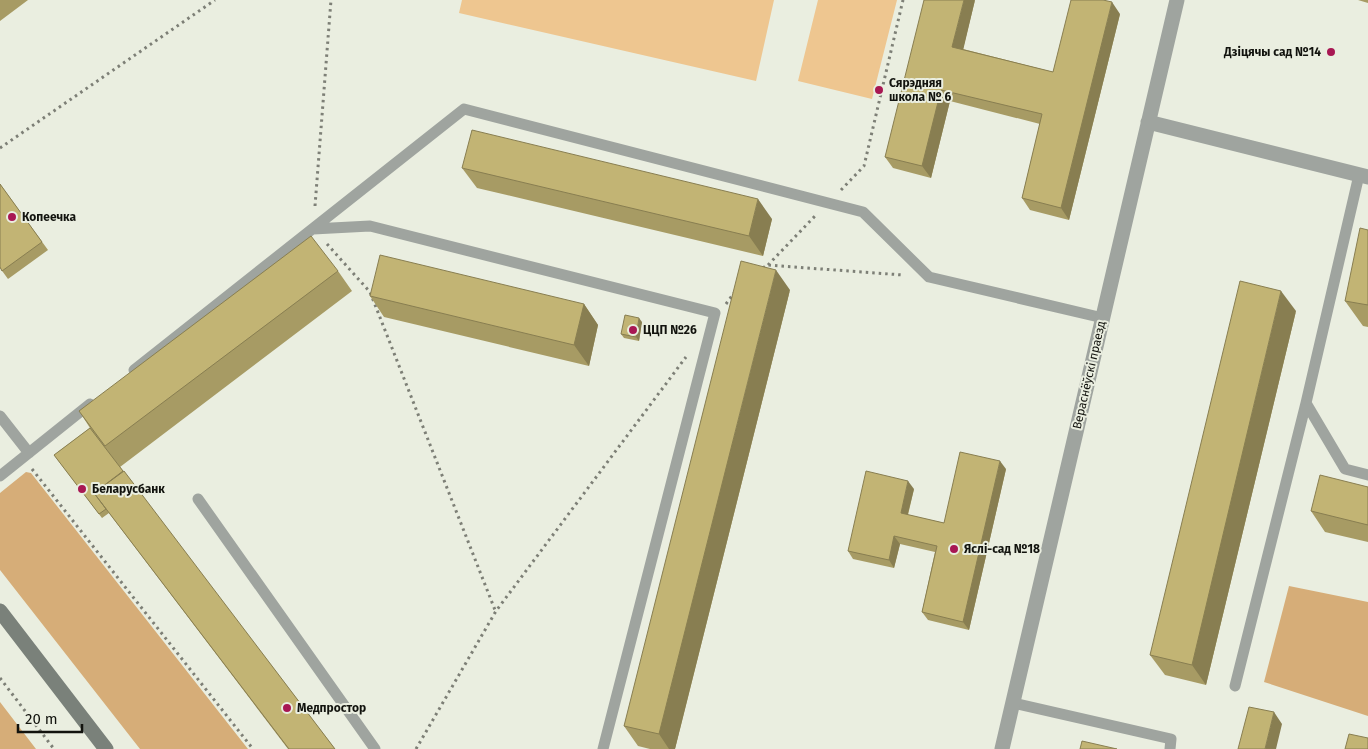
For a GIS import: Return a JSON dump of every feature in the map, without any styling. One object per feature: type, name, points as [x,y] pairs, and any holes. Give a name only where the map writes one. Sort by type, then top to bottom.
[{"type":"main road","points":[[0,611],[106,749]]},
{"type":"street","name":"Вераснёўскі праезд","points":[[1002,749],[1177,0]]},
{"type":"street","points":[[1148,122],[1364,176]]},
{"type":"lane","points":[[121,380],[464,109],[863,212],[929,277],[1103,318]]},
{"type":"lane","points":[[1235,686],[1364,176]]},
{"type":"lane","points":[[313,229],[370,226],[715,313],[603,749]]},
{"type":"lane","points":[[0,476],[98,398]]},
{"type":"lane","points":[[1306,403],[1345,469],[1368,475]]},
{"type":"lane","points":[[0,416],[26,455]]},
{"type":"lane","points":[[198,500],[375,749]]},
{"type":"lane","points":[[1013,703],[1171,739],[1170,749]]},
{"type":"path","points":[[0,148],[215,0]]},
{"type":"path","points":[[331,0],[313,229],[370,292],[496,611]]},
{"type":"path","points":[[760,270],[864,166],[903,0]]},
{"type":"path","points":[[767,265],[929,277]]},
{"type":"path","points":[[712,322],[739,287]]},
{"type":"path","points":[[416,749],[496,611],[689,353]]},
{"type":"path","points":[[26,455],[253,749]]},
{"type":"path","points":[[0,678],[54,749]]},
{"type":"shaded area","points":[[462,0],[774,0],[756,81],[459,13]]},
{"type":"shaded area","points":[[818,0],[897,0],[872,99],[798,81]]},
{"type":"shaded area","points":[[26,472],[31,473],[248,749],[140,749],[0,570],[0,493]]},
{"type":"shaded area","points":[[1289,586],[1368,602],[1368,716],[1264,682]]},
{"type":"shaded area","points":[[0,702],[36,749],[0,749]]},
{"type":"building","points":[[924,0],[964,0],[952,47],[1053,72],[1071,0],[1103,0],[1112,2],[1061,208],[1022,198],[1042,114],[941,90],[922,166],[885,157]]},
{"type":"building","points":[[472,130],[758,199],[749,236],[462,168]]},
{"type":"building","name":"Копеечка","points":[[0,184],[42,242],[2,271],[0,267]]},
{"type":"building","points":[[1360,228],[1368,230],[1368,305],[1345,301]]},
{"type":"building","points":[[311,236],[338,271],[105,446],[79,411]]},
{"type":"building","points":[[380,255],[584,304],[574,345],[370,296]]},
{"type":"building","points":[[741,261],[776,270],[659,734],[624,726]]},
{"type":"building","points":[[1240,281],[1281,291],[1192,665],[1150,655]]},
{"type":"building","points":[[625,315],[639,318],[636,337],[621,334]]},
{"type":"building","points":[[90,428],[123,471],[94,493],[106,509],[99,514],[54,455]]},
{"type":"building","name":"Яслі-сад №18","points":[[960,452],[1000,461],[963,622],[922,612],[937,546],[894,536],[889,560],[848,551],[866,471],[908,481],[901,513],[944,523]]},
{"type":"building","points":[[124,471],[335,749],[289,749],[94,493]]},
{"type":"building","points":[[1320,475],[1368,487],[1368,525],[1311,511]]},
{"type":"building","points":[[1249,707],[1274,712],[1265,749],[1238,749]]},
{"type":"building","points":[[1349,734],[1368,738],[1368,749],[1345,749]]},
{"type":"building","points":[[1082,741],[1117,749],[1080,749]]},
{"type":"place","name":"Дзіцячы сад №14","points":[[1331,52]]},
{"type":"place","name":"Сярэдняя школа № 6","points":[[879,90]]},
{"type":"place","name":"Копеечка","points":[[12,217]]},
{"type":"place","name":"ЦЦП №26","points":[[633,330]]},
{"type":"place","name":"Беларусбанк","points":[[82,489]]},
{"type":"place","name":"Яслі-сад №18","points":[[954,549]]},
{"type":"place","name":"Медпростор","points":[[287,708]]}]
